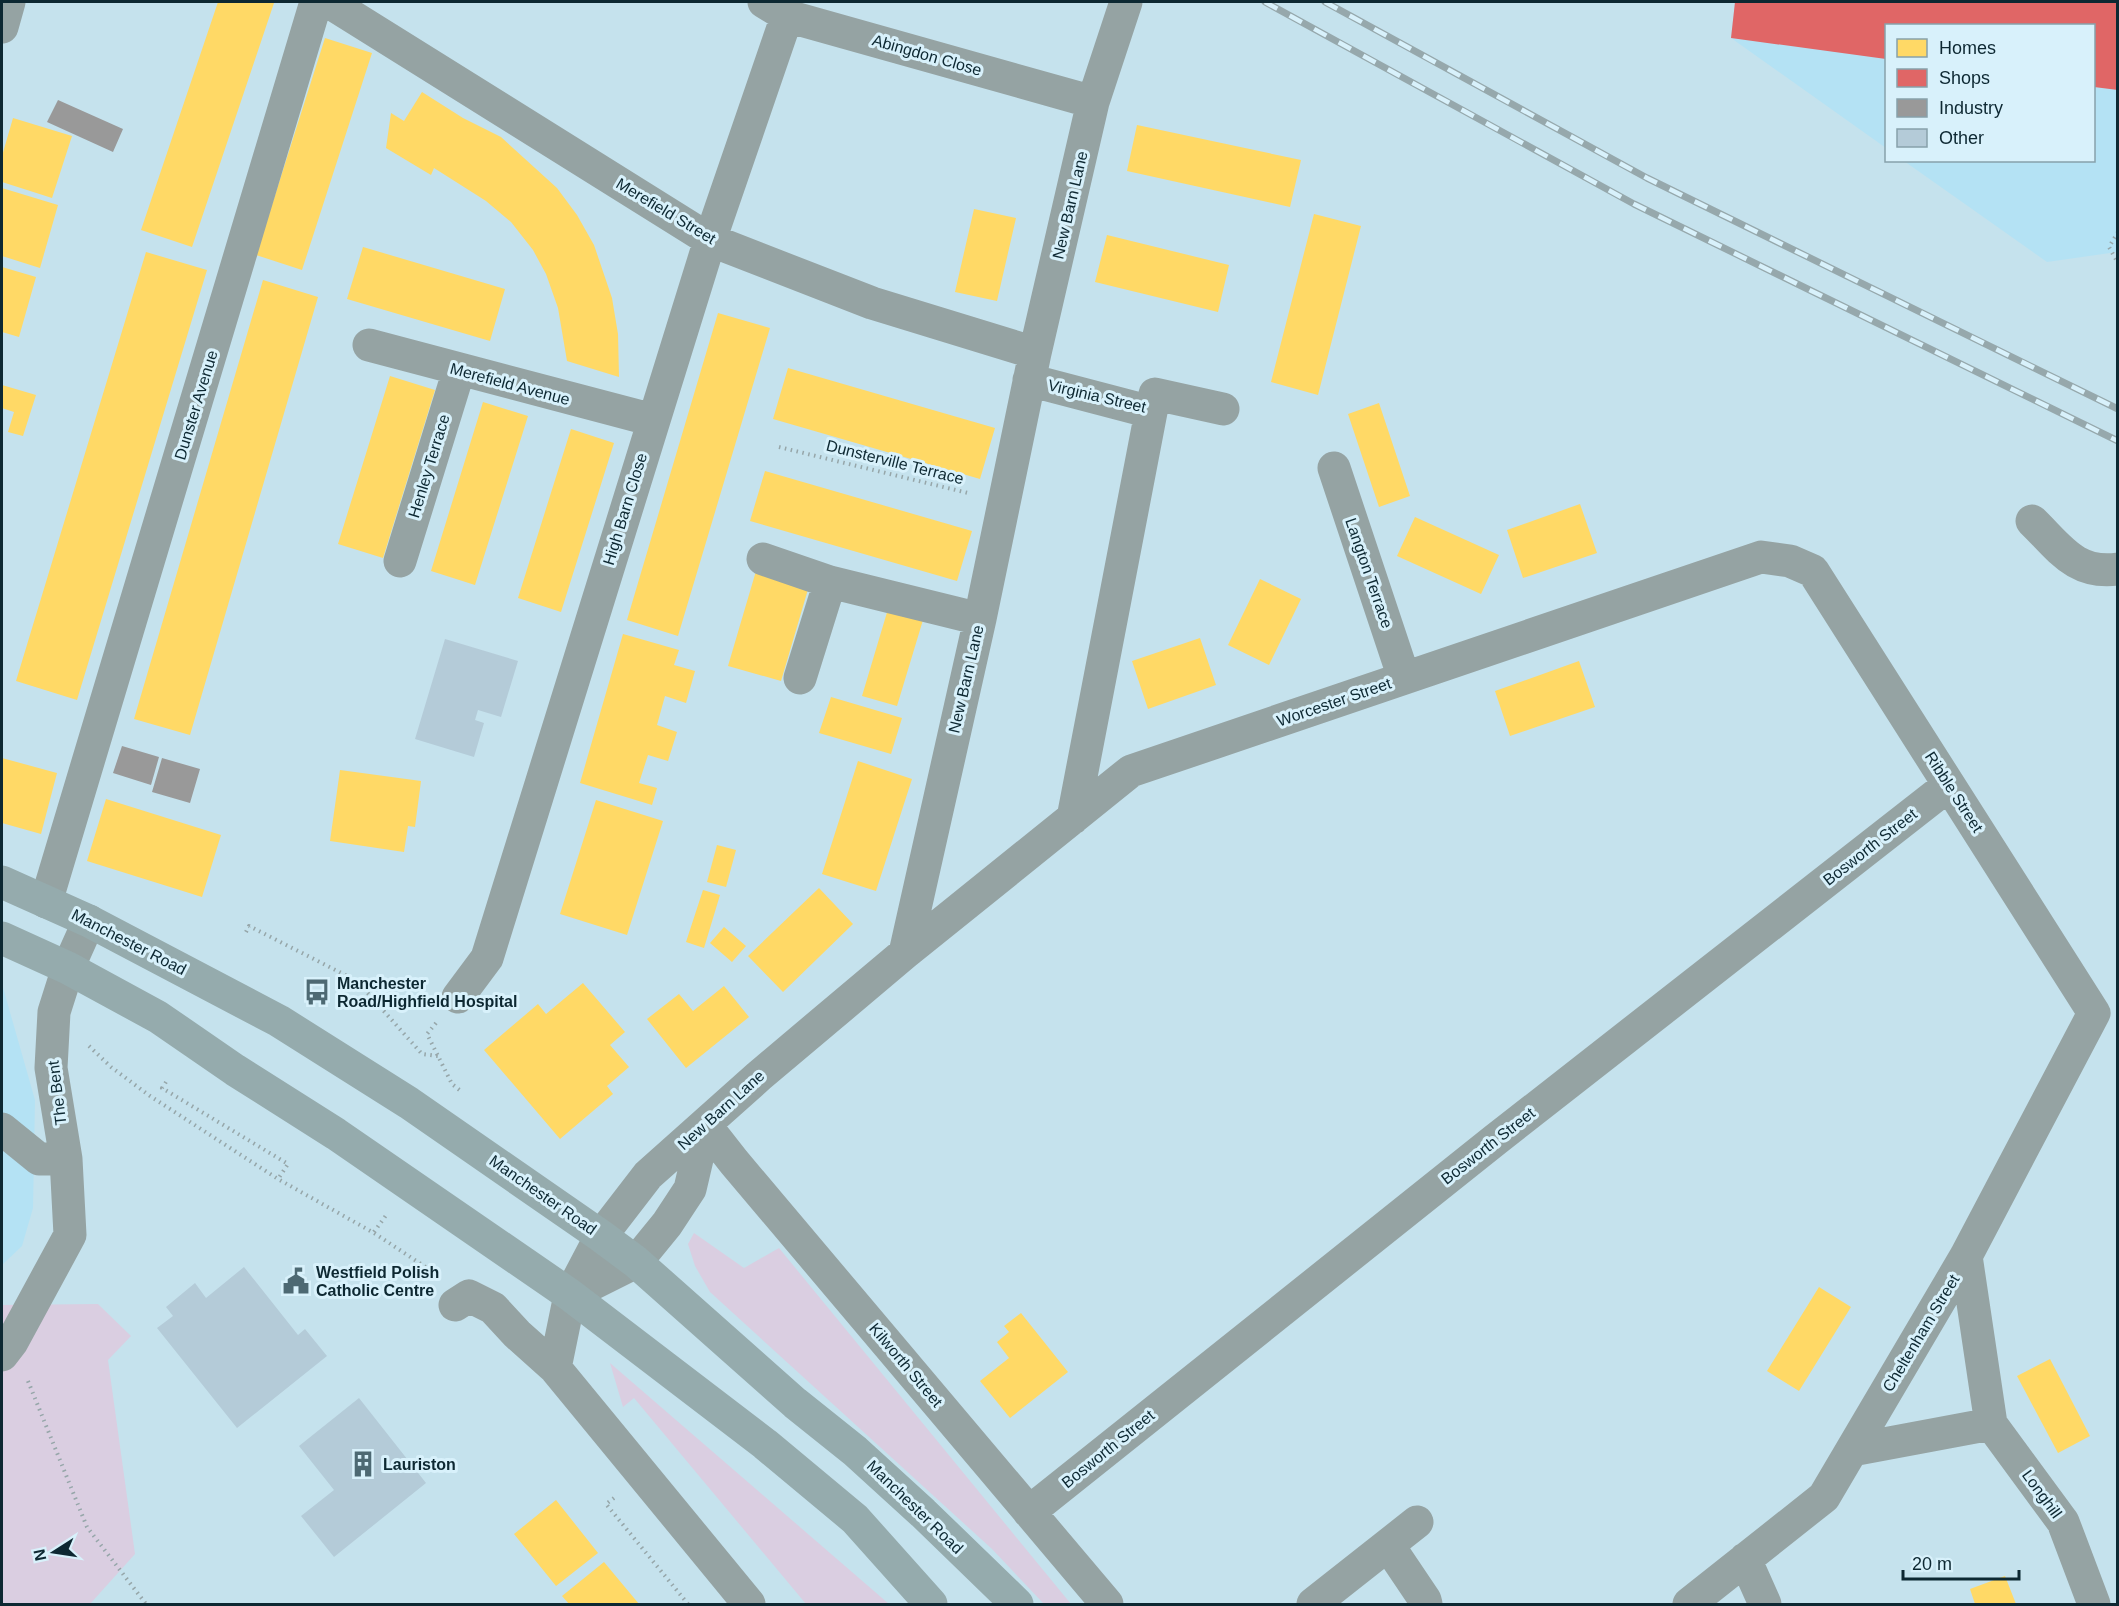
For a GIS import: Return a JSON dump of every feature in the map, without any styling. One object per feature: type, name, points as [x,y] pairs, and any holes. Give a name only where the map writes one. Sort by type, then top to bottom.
[{"type":"highway","name":"Manchester Road","points":[[2,882],[89,921],[279,1021],[409,1102],[601,1236],[636,1262],[795,1403],[855,1451],[923,1513],[1017,1605]]},
{"type":"highway","points":[[2,938],[68,968],[158,1017],[235,1070],[336,1134],[570,1295],[765,1444],[855,1519],[931,1605]]},
{"type":"street","points":[[2,27],[9,2]]},
{"type":"street","name":"Dunster Avenue","points":[[46,902],[316,2]]},
{"type":"street","name":"Merefield Street","points":[[329,2],[710,240],[1032,367]]},
{"type":"street","name":"New Barn Lane","points":[[570,1295],[601,1236],[648,1174],[768,1068],[905,953],[980,619],[1032,367],[1093,102],[1126,2]]},
{"type":"street","name":"High Barn Close","points":[[458,998],[487,958],[710,240],[776,9]]},
{"type":"street","name":"Abingdon Close","points":[[776,9],[1093,102]]},
{"type":"street","name":"Merefield Avenue","points":[[369,345],[653,420]]},
{"type":"street","name":"Virginia Street","points":[[1032,367],[1151,412],[1155,394],[1223,409]]},
{"type":"street","name":"Henley Terrace","points":[[399,561],[459,370]]},
{"type":"street","points":[[1072,818],[1151,412]]},
{"type":"street","name":"Langton Terrace","points":[[1334,468],[1404,678]]},
{"type":"street","points":[[2032,521],[2076,563],[2095,569],[2118,569]]},
{"type":"street","name":"Worcester Street","points":[[905,953],[1131,771],[1761,557],[1790,561],[1813,571]]},
{"type":"street","points":[[763,559],[830,582],[980,619]]},
{"type":"street","name":"Ribble Street","points":[[1813,571],[2094,1013]]},
{"type":"street","points":[[801,678],[830,582]]},
{"type":"street","name":"Bosworth Street","points":[[1029,1512],[1505,1133],[1949,785]]},
{"type":"street","name":"The Bent","points":[[7,1348],[70,1234],[66,1159],[51,1068],[54,1012],[68,968],[89,921]]},
{"type":"street","name":"Cheltenham Street","points":[[1689,1605],[1824,1497],[1966,1256],[2094,1013]]},
{"type":"street","points":[[555,1368],[570,1295],[636,1262],[667,1224],[690,1189],[705,1125]]},
{"type":"street","name":"Kilworth Street","points":[[705,1125],[741,1171],[1107,1605]]},
{"type":"street","points":[[2,1129],[39,1159],[66,1159]]},
{"type":"street","points":[[1851,1450],[1991,1424],[1966,1256]]},
{"type":"street","points":[[462,1300],[493,1308],[517,1334],[555,1368],[749,1605]]},
{"type":"street","name":"Longhill","points":[[1991,1424],[2063,1522],[2094,1605]]},
{"type":"street","points":[[1313,1605],[1417,1522]]},
{"type":"street","points":[[1388,1545],[1425,1600],[1426,1605]]},
{"type":"street","points":[[1745,1559],[1765,1605]]},
{"type":"path","points":[[2118,232],[2109,247],[2118,262]]},
{"type":"path","name":"Dunsterville Terrace","points":[[779,447],[1005,501]]},
{"type":"path","points":[[246,932],[249,926],[357,981],[422,1054],[439,1057]]},
{"type":"path","points":[[458,998],[427,1034],[452,1084],[470,1099]]},
{"type":"path","points":[[54,1012],[111,1066],[150,1096],[278,1179],[374,1233],[462,1300]]},
{"type":"path","points":[[166,1082],[162,1088],[288,1164],[278,1179]]},
{"type":"path","points":[[374,1233],[393,1207]]},
{"type":"path","points":[[7,1348],[87,1527],[146,1605]]},
{"type":"path","points":[[606,1504],[688,1605]]},
{"type":"shaded area","points":[[1735,2],[2117,2],[2117,252],[2047,262],[1905,162],[2095,162],[2095,24],[1885,24],[1885,147],[1731,38]]},
{"type":"shaded area","points":[[2,984],[35,1100],[33,1208],[22,1246],[2,1265]]},
{"type":"shaded area","points":[[694,1233],[744,1268],[779,1248],[1071,1604],[1044,1604],[992,1549],[710,1292],[695,1266],[688,1244]]},
{"type":"shaded area","points":[[98,1304],[131,1336],[108,1360],[135,1554],[90,1604],[2,1604],[2,1305]]},
{"type":"shaded area","points":[[610,1363],[889,1604],[806,1604],[634,1398],[623,1407]]},
{"type":"building: Homes","points":[[218,2],[274,3],[192,247],[141,230]]},
{"type":"building: Homes","points":[[325,38],[372,53],[302,270],[256,255]]},
{"type":"building: Homes","points":[[422,92],[463,118],[501,137],[557,188],[577,215],[594,245],[612,298],[618,334],[619,377],[567,361],[558,308],[546,274],[533,250],[511,222],[486,201],[434,168],[431,175],[386,148],[391,113],[404,121]]},
{"type":"building: Homes","points":[[13,118],[72,136],[52,198],[2,182],[2,156]]},
{"type":"building: Homes","points":[[1137,125],[1301,160],[1290,207],[1127,171]]},
{"type":"building: Homes","points":[[2,188],[58,205],[40,268],[2,256]]},
{"type":"building: Homes","points":[[974,209],[1016,218],[997,301],[955,292]]},
{"type":"building: Homes","points":[[1314,214],[1361,226],[1318,395],[1271,382]]},
{"type":"building: Homes","points":[[1107,235],[1229,265],[1218,312],[1095,282]]},
{"type":"building: Homes","points":[[363,247],[505,289],[490,341],[347,299]]},
{"type":"building: Homes","points":[[146,252],[207,270],[77,700],[16,681]]},
{"type":"building: Homes","points":[[2,267],[36,277],[19,337],[2,332]]},
{"type":"building: Homes","points":[[263,280],[318,297],[190,735],[134,719]]},
{"type":"building: Homes","points":[[718,313],[770,328],[678,636],[627,620]]},
{"type":"building: Homes","points":[[788,368],[995,428],[980,479],[773,419]]},
{"type":"building: Homes","points":[[390,376],[435,390],[383,558],[338,544]]},
{"type":"building: Homes","points":[[2,385],[36,395],[23,436],[8,432],[14,412],[2,408]]},
{"type":"building: Homes","points":[[483,402],[528,416],[475,585],[431,571]]},
{"type":"building: Homes","points":[[1379,403],[1410,496],[1379,507],[1348,414]]},
{"type":"building: Homes","points":[[571,429],[614,443],[561,612],[518,598]]},
{"type":"building: Homes","points":[[765,471],[972,531],[957,581],[750,521]]},
{"type":"building: Homes","points":[[1580,504],[1597,553],[1523,578],[1507,530]]},
{"type":"building: Homes","points":[[1415,517],[1499,555],[1481,594],[1397,556]]},
{"type":"building: Homes","points":[[756,571],[809,586],[781,681],[728,666]]},
{"type":"building: Homes","points":[[1260,579],[1301,599],[1269,665],[1228,645]]},
{"type":"building: Homes","points":[[888,609],[923,620],[897,706],[862,696]]},
{"type":"building: Homes","points":[[623,634],[679,650],[674,665],[695,671],[686,703],[665,696],[657,725],[677,732],[668,761],[648,755],[639,783],[657,788],[652,805],[580,783]]},
{"type":"building: Homes","points":[[1200,638],[1216,685],[1148,709],[1132,661]]},
{"type":"building: Homes","points":[[1579,661],[1595,707],[1510,736],[1495,691]]},
{"type":"building: Homes","points":[[831,697],[902,718],[891,754],[819,733]]},
{"type":"building: Homes","points":[[2,758],[57,773],[41,834],[2,823]]},
{"type":"building: Homes","points":[[858,761],[912,779],[876,891],[822,874]]},
{"type":"building: Homes","points":[[340,770],[421,781],[415,827],[408,826],[404,852],[330,841]]},
{"type":"building: Homes","points":[[106,799],[221,835],[202,897],[87,861]]},
{"type":"building: Homes","points":[[596,800],[663,821],[627,935],[560,914]]},
{"type":"building: Homes","points":[[717,845],[736,850],[726,887],[707,882]]},
{"type":"building: Homes","points":[[819,888],[853,924],[783,992],[748,956]]},
{"type":"building: Homes","points":[[703,890],[720,895],[704,948],[686,942]]},
{"type":"building: Homes","points":[[724,927],[746,946],[732,962],[710,943]]},
{"type":"building: Homes","points":[[583,983],[625,1032],[610,1045],[629,1067],[607,1086],[613,1094],[560,1139],[484,1050],[538,1004],[546,1014]]},
{"type":"building: Homes","points":[[724,986],[749,1017],[686,1068],[647,1019],[679,994],[693,1011]]},
{"type":"building: Homes","points":[[1819,1287],[1851,1307],[1799,1391],[1767,1371]]},
{"type":"building: Homes","points":[[1021,1313],[1068,1372],[1010,1418],[980,1381],[1009,1358],[997,1342],[1009,1332],[1004,1326]]},
{"type":"building: Homes","points":[[2050,1359],[2090,1436],[2058,1453],[2017,1376]]},
{"type":"building: Homes","points":[[556,1500],[598,1553],[556,1586],[514,1534]]},
{"type":"building: Homes","points":[[604,1562],[639,1604],[569,1604],[562,1596]]},
{"type":"building: Homes","points":[[2005,1576],[2016,1604],[1975,1604],[1970,1589]]},
{"type":"building: Shops","points":[[1735,2],[2118,2],[2118,90],[2095,87],[2095,24],[1885,24],[1885,59],[1731,38]]},
{"type":"building: Industry","points":[[58,100],[123,129],[113,152],[47,122]]},
{"type":"building: Industry","points":[[122,746],[159,757],[151,785],[113,773]]},
{"type":"building: Industry","points":[[162,758],[200,769],[190,803],[152,792]]},
{"type":"building: Other","points":[[445,639],[518,661],[501,717],[478,710],[475,720],[484,723],[474,757],[415,739]]},
{"type":"building: Other","points":[[244,1267],[298,1335],[305,1329],[327,1356],[237,1428],[157,1328],[173,1316],[166,1307],[195,1283],[206,1298]]},
{"type":"building: Other","name":"Lauriston","points":[[359,1398],[426,1483],[334,1557],[301,1516],[334,1490],[299,1446]]},
{"type":"railway","points":[[1265,2],[1634,204],[2118,441]]},
{"type":"railway","points":[[1325,2],[1647,178],[2118,409]]},
{"type":"place","name":"Manchester Road/Highfield Hospital","points":[[317,992]]},
{"type":"place","name":"Westfield Polish Catholic Centre","points":[[296,1281]]},
{"type":"place","name":"Lauriston","points":[[363,1464]]}]
